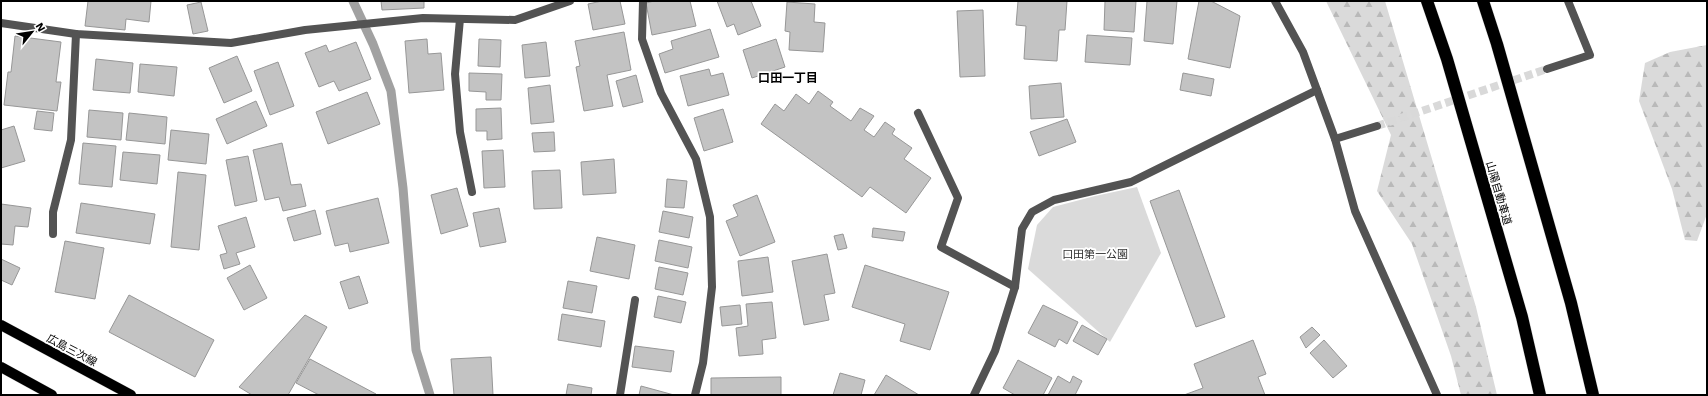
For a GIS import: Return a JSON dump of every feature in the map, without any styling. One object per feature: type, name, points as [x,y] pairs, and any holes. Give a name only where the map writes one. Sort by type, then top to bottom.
[{"type":"highway","name":"山陽自動車道","points":[[1427,1],[1447,59],[1522,317],[1540,395]]},
{"type":"highway","points":[[1482,1],[1497,44],[1571,303],[1593,395]]},
{"type":"main road","name":"広島三次線","points":[[1,325],[131,395]]},
{"type":"main road","points":[[1,367],[47,394]]},
{"type":"street","points":[[1,23],[76,34],[231,44],[313,30],[423,18],[515,20],[570,1]]},
{"type":"street","points":[[643,1],[642,39],[661,93],[696,159],[710,217],[712,287],[703,363],[695,395]]},
{"type":"street","points":[[1275,1],[1303,52],[1335,139],[1355,211],[1437,395]]},
{"type":"street","points":[[1547,69],[1590,55],[1568,1]]},
{"type":"street","points":[[460,19],[455,74],[460,132],[472,192]]},
{"type":"street","points":[[53,234],[53,212],[71,140],[76,34]]},
{"type":"street","points":[[974,395],[995,350],[1015,287],[1022,229],[1032,212],[1054,200],[1131,182],[1317,90]]},
{"type":"street","points":[[918,113],[958,198],[942,247],[1015,287]]},
{"type":"street","points":[[1335,139],[1377,126]]},
{"type":"street","points":[[620,395],[635,300]]},
{"type":"green space","points":[[1326,1],[1385,1],[1476,307],[1497,395],[1461,395],[1451,356],[1412,244],[1377,191],[1391,135]]},
{"type":"green space","points":[[1707,45],[1707,214],[1697,241],[1685,240],[1672,189],[1639,101],[1645,63],[1670,52]]},
{"type":"green space","name":"口田第一公園","points":[[1137,187],[1161,253],[1110,342],[1028,269],[1037,225],[1053,207]]},
{"type":"building","points":[[88,1],[151,1],[149,22],[126,19],[125,30],[85,26]]},
{"type":"building","points":[[381,1],[424,1],[424,8],[382,10]]},
{"type":"building","points":[[602,1],[620,1],[625,24],[593,30],[588,4]]},
{"type":"building","points":[[654,1],[690,1],[696,26],[652,35],[646,3]]},
{"type":"building","points":[[717,1],[751,1],[761,26],[738,35],[734,24],[727,27]]},
{"type":"building","points":[[1018,1],[1067,1],[1065,30],[1059,30],[1057,61],[1024,59],[1026,26],[1016,25]]},
{"type":"building","points":[[1105,1],[1136,1],[1134,32],[1104,30]]},
{"type":"building","points":[[1147,1],[1177,1],[1173,44],[1144,41]]},
{"type":"building","points":[[1199,1],[1211,1],[1240,16],[1230,68],[1188,59]]},
{"type":"building","points":[[201,2],[208,31],[193,34],[187,5]]},
{"type":"building","points":[[787,2],[815,4],[814,22],[825,23],[823,52],[789,50],[790,32],[785,31]]},
{"type":"building","points":[[983,10],[985,76],[960,77],[957,11]]},
{"type":"building","points":[[710,29],[719,57],[665,73],[659,54],[673,49],[671,41]]},
{"type":"building","points":[[624,32],[631,70],[607,75],[613,106],[584,111],[576,67],[580,66],[575,41]]},
{"type":"building","points":[[1087,35],[1132,38],[1130,65],[1085,62]]},
{"type":"building","points":[[15,36],[61,42],[56,82],[61,82],[57,111],[4,105],[8,72],[11,72]]},
{"type":"building","points":[[427,39],[428,54],[441,53],[444,90],[409,93],[405,41]]},
{"type":"building","points":[[479,39],[501,40],[500,67],[478,66]]},
{"type":"building","points":[[776,39],[785,67],[752,78],[743,50]]},
{"type":"building","points":[[356,42],[371,79],[339,91],[334,81],[319,87],[305,53],[326,45],[329,52]]},
{"type":"building","points":[[546,42],[550,76],[525,78],[522,45]]},
{"type":"building","points":[[237,56],[252,91],[224,103],[209,68]]},
{"type":"building","points":[[96,59],[133,63],[130,93],[93,90]]},
{"type":"building","points":[[278,62],[294,106],[270,115],[254,71]]},
{"type":"building","points":[[140,64],[177,67],[174,96],[138,92]]},
{"type":"building","points":[[709,69],[711,76],[723,73],[729,95],[688,106],[680,76]]},
{"type":"building","points":[[469,73],[502,74],[501,100],[486,100],[486,92],[469,91]]},
{"type":"building","points":[[1183,73],[1214,79],[1211,96],[1180,90]]},
{"type":"building","points":[[636,75],[643,102],[623,107],[616,81]]},
{"type":"building","points":[[1061,83],[1064,117],[1031,119],[1029,86]]},
{"type":"building","points":[[550,85],[554,122],[531,124],[528,88]]},
{"type":"building","points":[[818,91],[833,102],[830,106],[851,121],[860,108],[874,116],[864,130],[874,137],[885,122],[895,129],[892,134],[912,148],[904,159],[931,178],[906,213],[870,187],[862,197],[761,124],[775,104],[784,111],[796,94],[809,104]]},
{"type":"building","points":[[367,92],[380,124],[328,144],[316,112]]},
{"type":"building","points":[[256,101],[267,126],[227,144],[216,119]]},
{"type":"building","points":[[501,108],[502,139],[487,140],[487,131],[476,131],[476,109]]},
{"type":"building","points":[[723,109],[733,142],[704,151],[694,118]]},
{"type":"building","points":[[89,110],[123,113],[121,140],[87,137]]},
{"type":"building","points":[[37,111],[54,113],[52,131],[34,129]]},
{"type":"building","points":[[129,113],[167,117],[165,144],[126,140]]},
{"type":"building","points":[[1067,119],[1076,142],[1039,156],[1030,132]]},
{"type":"building","points":[[14,126],[25,161],[1,168],[1,130]]},
{"type":"building","points":[[171,130],[209,134],[206,164],[168,160]]},
{"type":"building","points":[[554,132],[555,151],[534,152],[532,133]]},
{"type":"building","points":[[83,143],[116,146],[112,187],[79,184]]},
{"type":"building","points":[[282,143],[291,185],[301,184],[306,206],[283,211],[279,197],[265,200],[253,150]]},
{"type":"building","points":[[503,150],[505,187],[484,188],[482,151]]},
{"type":"building","points":[[123,152],[160,155],[157,184],[120,180]]},
{"type":"building","points":[[248,156],[257,201],[235,206],[226,160]]},
{"type":"building","points":[[614,159],[616,193],[583,195],[581,162]]},
{"type":"building","points":[[560,170],[562,208],[534,209],[532,171]]},
{"type":"building","points":[[178,172],[206,175],[199,250],[171,247]]},
{"type":"building","points":[[667,179],[687,181],[684,208],[665,207]]},
{"type":"building","points":[[457,188],[468,226],[441,234],[431,195]]},
{"type":"building","points":[[1179,190],[1225,317],[1196,327],[1150,201]]},
{"type":"building","points":[[757,195],[775,242],[740,256],[726,221],[738,216],[733,205]]},
{"type":"building","points":[[378,198],[389,243],[350,252],[348,243],[335,246],[326,211]]},
{"type":"building","points":[[81,203],[155,214],[150,244],[76,233]]},
{"type":"building","points":[[1,204],[31,208],[28,227],[15,226],[13,245],[1,244]]},
{"type":"building","points":[[499,208],[506,242],[480,247],[473,213]]},
{"type":"building","points":[[315,210],[321,234],[294,241],[287,218]]},
{"type":"building","points":[[663,211],[693,217],[689,238],[659,232]]},
{"type":"building","points":[[246,217],[255,247],[236,253],[240,264],[224,269],[220,255],[227,253],[218,226]]},
{"type":"building","points":[[873,228],[905,232],[903,241],[872,237]]},
{"type":"building","points":[[843,234],[847,248],[838,250],[834,236]]},
{"type":"building","points":[[597,237],[635,245],[629,279],[590,271]]},
{"type":"building","points":[[659,240],[692,247],[688,268],[655,261]]},
{"type":"building","points":[[65,241],[104,248],[95,299],[55,292]]},
{"type":"building","points":[[827,254],[835,293],[824,295],[829,320],[804,325],[792,261]]},
{"type":"building","points":[[768,257],[773,292],[742,296],[738,261]]},
{"type":"building","points":[[1,259],[20,268],[12,285],[1,280]]},
{"type":"building","points":[[250,265],[267,298],[244,310],[227,278]]},
{"type":"building","points":[[865,265],[949,292],[930,350],[900,341],[905,324],[852,307]]},
{"type":"building","points":[[659,267],[688,273],[683,295],[655,289]]},
{"type":"building","points":[[359,276],[368,303],[349,309],[340,282]]},
{"type":"building","points":[[568,281],[597,286],[592,313],[563,308]]},
{"type":"building","points":[[129,295],[214,340],[195,377],[109,332]]},
{"type":"building","points":[[658,296],[686,302],[681,323],[654,317]]},
{"type":"building","points":[[772,302],[776,338],[762,340],[763,354],[739,356],[736,328],[748,326],[746,304]]},
{"type":"building","points":[[740,305],[742,324],[722,326],[720,307]]},
{"type":"building","points":[[1043,305],[1078,322],[1067,344],[1059,339],[1055,347],[1028,333]]},
{"type":"building","points":[[562,314],[605,321],[601,347],[558,340]]},
{"type":"building","points":[[305,315],[327,327],[288,395],[252,395],[239,387]]},
{"type":"building","points":[[1082,325],[1107,339],[1098,355],[1073,341]]},
{"type":"building","points":[[1312,327],[1320,335],[1306,348],[1300,337]]},
{"type":"building","points":[[1253,340],[1266,374],[1258,377],[1265,395],[1184,395],[1203,388],[1194,364]]},
{"type":"building","points":[[1324,340],[1347,366],[1333,378],[1310,353]]},
{"type":"building","points":[[635,346],[674,351],[671,372],[632,367]]},
{"type":"building","points":[[491,357],[493,395],[454,395],[451,359]]},
{"type":"building","points":[[310,359],[377,395],[319,395],[296,383]]},
{"type":"building","points":[[1018,360],[1052,378],[1043,395],[1015,395],[1003,388]]},
{"type":"building","points":[[840,373],[865,380],[861,395],[833,395]]},
{"type":"building","points":[[886,375],[919,395],[874,395]]},
{"type":"building","points":[[1058,376],[1070,383],[1073,376],[1082,381],[1075,395],[1048,395]]},
{"type":"building","points":[[781,377],[781,395],[711,395],[711,378]]},
{"type":"building","points":[[568,384],[592,388],[591,395],[566,395]]},
{"type":"building","points":[[641,386],[674,395],[639,395]]},
{"type":"waterway","points":[[353,1],[373,44],[391,91],[403,188],[416,350],[430,395]]},
{"type":"tunnel","points":[[1377,126],[1547,69]]},
{"type":"district","name":"口田一丁目","points":[[788,78]]}]
